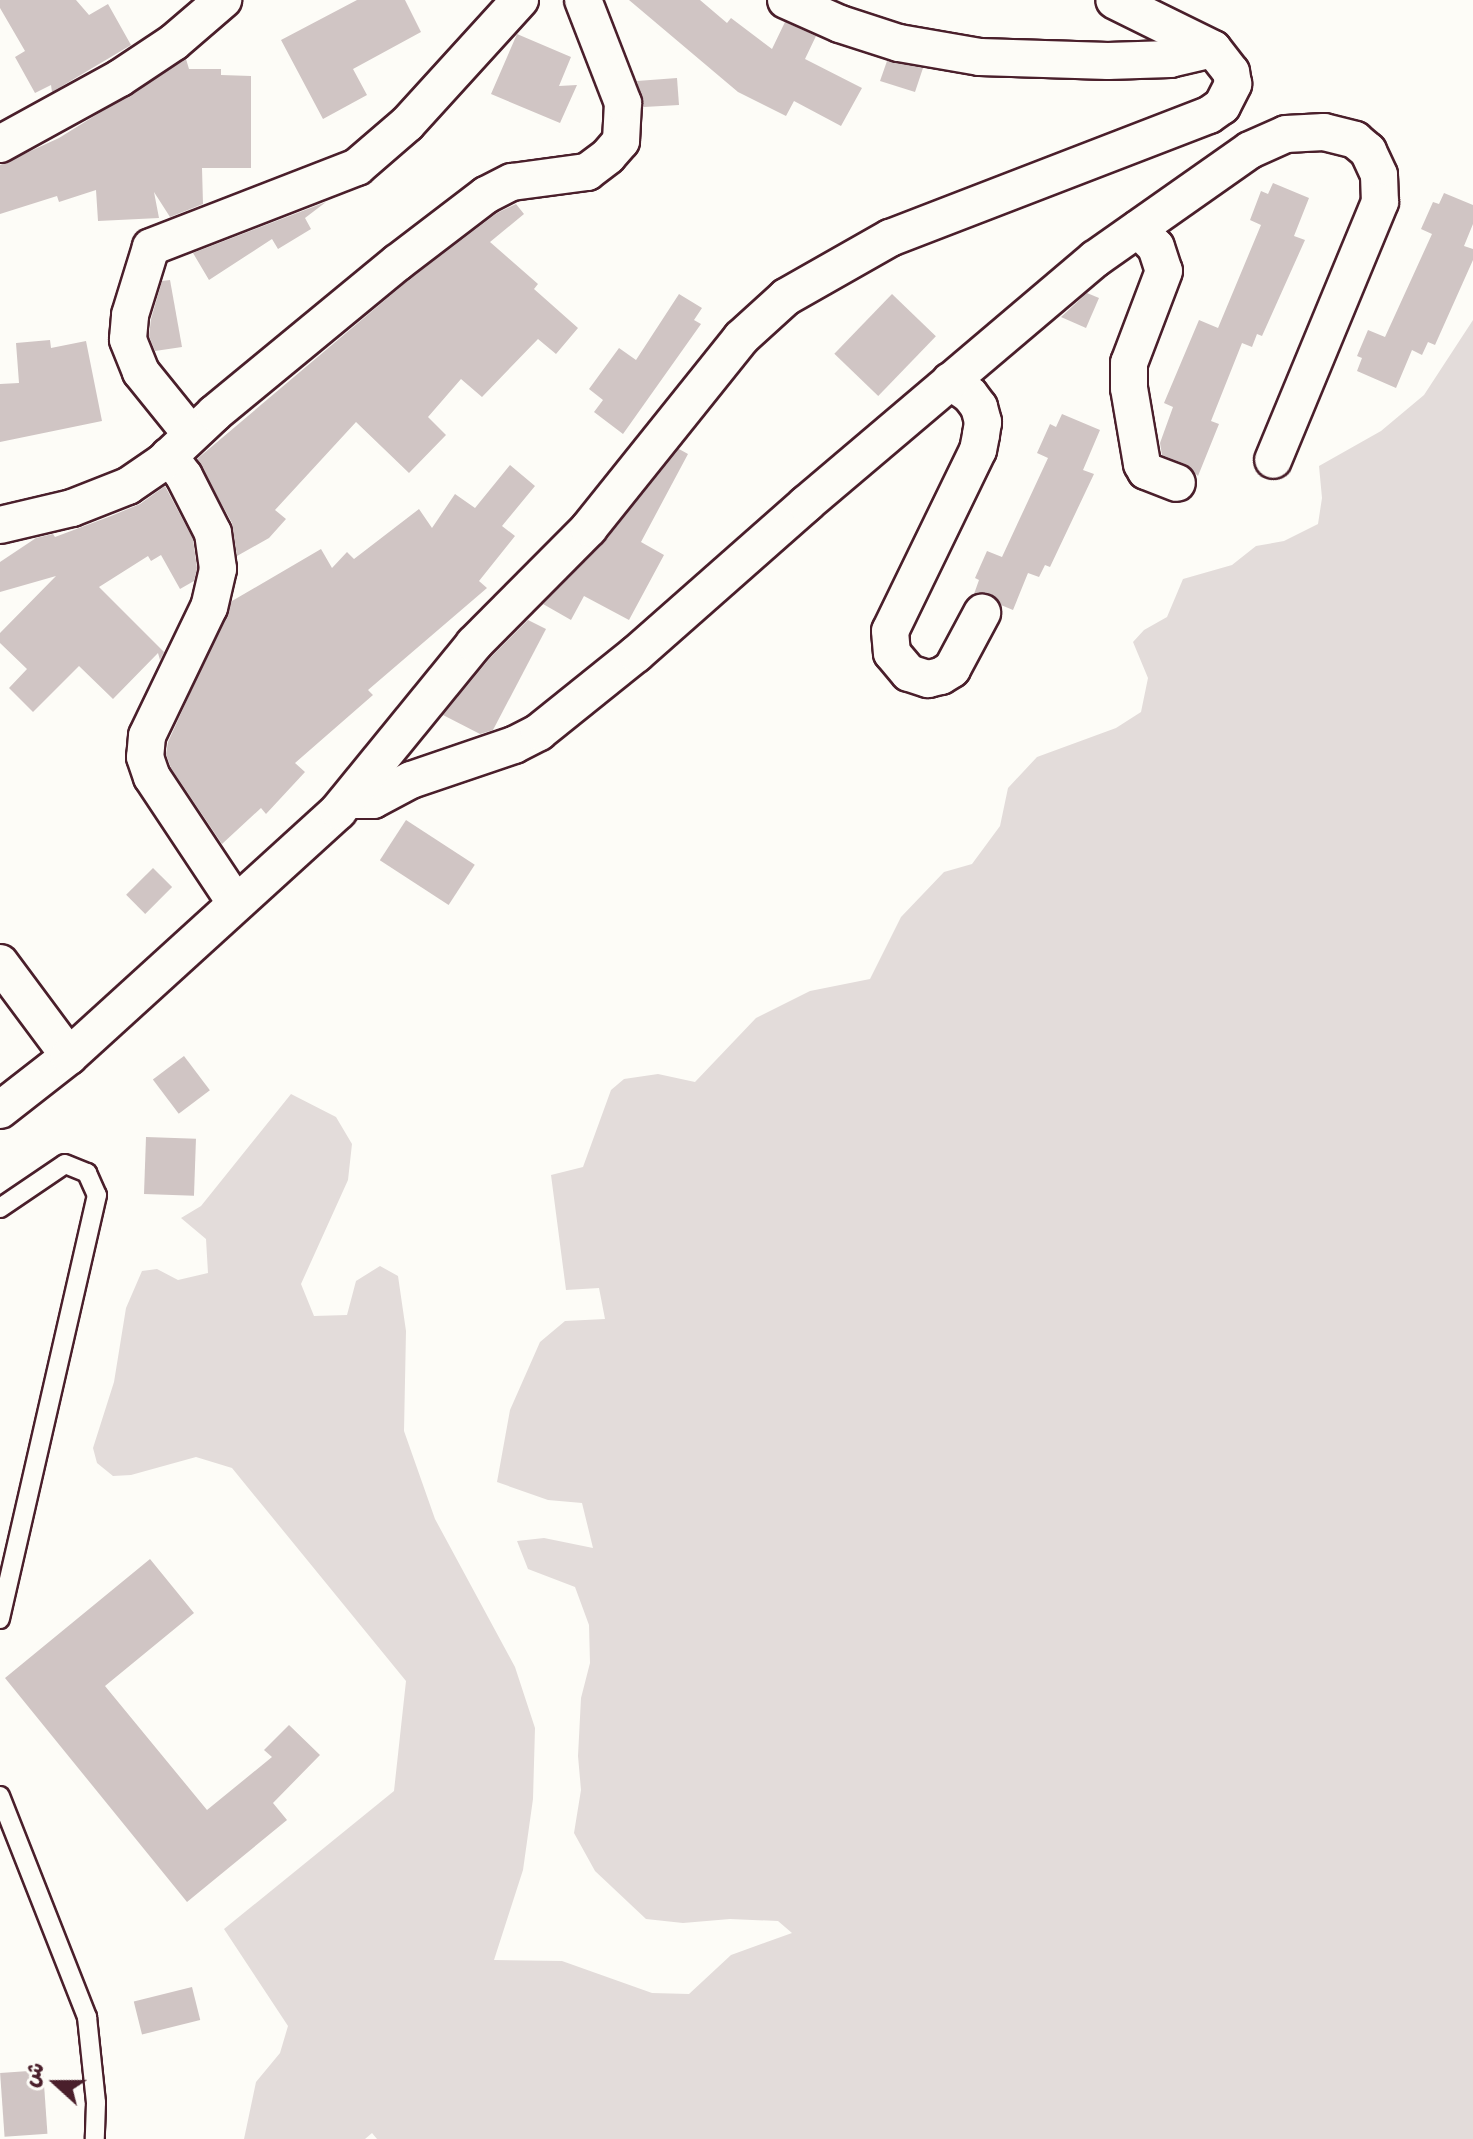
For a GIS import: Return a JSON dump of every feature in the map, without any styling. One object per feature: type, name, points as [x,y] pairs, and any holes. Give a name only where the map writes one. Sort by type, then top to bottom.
[{"type":"street","points":[[0,144],[120,78],[174,42],[223,0]]},
{"type":"street","points":[[235,902],[152,777],[145,757],[147,736],[209,607],[218,569],[213,533],[184,476],[180,445],[141,372],[128,339],[130,315],[151,247],[357,167],[407,124],[520,0]]},
{"type":"street","points":[[0,525],[72,508],[128,486],[397,263],[486,195],[512,182],[587,172],[608,156],[621,141],[623,103],[583,0]]},
{"type":"street","points":[[786,0],[870,34],[926,49],[980,57],[1108,61],[1170,59],[1213,49]]},
{"type":"street","points":[[0,1110],[69,1056],[348,800],[474,644],[589,528],[741,338],[786,297],[890,238],[1209,115],[1222,106],[1233,84],[1231,72],[1213,49],[1114,0]]},
{"type":"street","points":[[348,800],[373,800],[411,780],[514,745],[539,732],[636,654],[1095,259],[1250,150],[1286,134],[1324,132],[1355,140],[1375,163],[1379,175],[1380,202],[1273,460]]},
{"type":"street","points":[[1138,229],[1156,247],[1164,271],[1129,363],[1129,388],[1142,464],[1146,471],[1177,483]]},
{"type":"street","points":[[950,381],[970,395],[979,407],[983,422],[978,450],[890,631],[892,653],[898,663],[918,678],[941,676],[952,669],[982,613]]},
{"type":"street","points":[[0,963],[69,1056]]},
{"type":"lane","points":[[0,1208],[65,1164],[87,1173],[97,1195],[0,1619]]},
{"type":"lane","points":[[0,1796],[87,2017],[96,2103],[95,2139]]},
{"type":"shaded area","points":[[1473,320],[1473,2139],[377,2139],[372,2133],[365,2139],[244,2139],[256,2082],[280,2053],[288,2026],[224,1929],[394,1791],[406,1681],[232,1468],[196,1457],[131,1475],[113,1476],[97,1463],[93,1448],[114,1382],[126,1308],[142,1271],[157,1269],[178,1280],[208,1273],[206,1239],[181,1218],[201,1206],[291,1094],[336,1117],[352,1144],[348,1180],[301,1284],[314,1316],[347,1315],[356,1281],[380,1266],[398,1276],[406,1331],[404,1431],[435,1519],[515,1667],[535,1728],[533,1799],[523,1870],[494,1960],[562,1961],[652,1993],[689,1994],[731,1955],[792,1933],[778,1921],[730,1919],[683,1923],[646,1919],[595,1871],[574,1833],[581,1790],[578,1756],[581,1698],[590,1663],[589,1625],[575,1587],[528,1569],[517,1541],[544,1538],[593,1548],[582,1503],[548,1500],[497,1482],[510,1410],[540,1342],[565,1321],[605,1319],[599,1288],[566,1290],[551,1175],[583,1167],[611,1090],[624,1079],[658,1074],[695,1082],[756,1018],[810,991],[870,979],[901,917],[944,872],[972,864],[1000,826],[1008,788],[1037,757],[1116,728],[1141,712],[1148,678],[1133,642],[1144,630],[1167,617],[1183,579],[1232,565],[1256,546],[1284,541],[1318,524],[1322,498],[1319,466],[1381,431],[1424,395]]},
{"type":"building","points":[[0,0],[76,0],[89,15],[108,4],[131,45],[52,92],[51,85],[35,93],[15,57],[25,51],[0,8]]},
{"type":"building","points":[[357,0],[405,0],[421,32],[353,69],[367,95],[323,119],[281,40]]},
{"type":"building","points":[[629,0],[700,0],[727,23],[731,18],[772,49],[785,22],[816,36],[805,59],[862,88],[841,126],[794,101],[786,116],[738,92]]},
{"type":"building","points":[[517,34],[571,57],[559,86],[577,85],[560,123],[491,94]]},
{"type":"building","points":[[186,59],[189,69],[221,69],[221,75],[251,76],[251,168],[202,168],[203,204],[170,217],[154,192],[159,218],[98,221],[96,190],[59,202],[57,196],[0,214],[0,165],[59,138]]},
{"type":"building","points":[[887,61],[923,68],[915,92],[880,81]]},
{"type":"building","points":[[677,78],[679,105],[644,107],[637,81]]},
{"type":"building","points":[[1273,183],[1309,198],[1294,236],[1305,240],[1262,336],[1257,334],[1252,347],[1242,343],[1211,421],[1219,424],[1198,476],[1185,464],[1162,455],[1160,443],[1173,407],[1164,403],[1199,320],[1218,328],[1261,225],[1250,220],[1261,191],[1268,194]]},
{"type":"building","points":[[1444,193],[1473,205],[1473,224],[1464,246],[1473,249],[1473,260],[1435,345],[1428,342],[1422,355],[1412,350],[1396,388],[1357,371],[1362,358],[1357,356],[1368,330],[1385,337],[1432,234],[1421,229],[1433,202],[1439,204]]},
{"type":"building","points":[[326,202],[305,218],[311,229],[278,249],[272,239],[209,280],[193,253]]},
{"type":"building","points":[[516,204],[524,214],[490,242],[538,284],[534,289],[578,328],[556,354],[538,339],[482,397],[461,379],[428,417],[446,435],[409,473],[356,422],[275,510],[286,519],[269,538],[237,556],[232,523],[197,459],[410,279],[497,213]]},
{"type":"building","points":[[170,280],[182,347],[155,351],[149,336],[151,319],[162,281]]},
{"type":"building","points":[[1087,293],[1099,298],[1086,328],[1061,317]]},
{"type":"building","points":[[679,294],[702,308],[694,320],[701,324],[623,434],[594,412],[603,400],[589,389],[619,348],[636,360]]},
{"type":"building","points":[[892,294],[936,336],[878,396],[834,354]]},
{"type":"building","points":[[50,340],[51,348],[86,341],[102,421],[0,442],[0,384],[19,383],[16,343]]},
{"type":"building","points":[[1062,414],[1100,430],[1083,470],[1094,474],[1050,567],[1045,565],[1039,577],[1028,573],[1013,610],[1001,605],[991,594],[974,594],[979,580],[975,578],[987,551],[1002,557],[1048,458],[1037,453],[1050,424],[1056,427]]},
{"type":"building","points":[[679,449],[688,454],[641,542],[664,555],[629,620],[584,596],[571,620],[543,604],[605,541]]},
{"type":"building","points":[[510,465],[535,486],[502,526],[515,536],[479,581],[487,588],[368,690],[373,695],[295,763],[305,772],[266,814],[261,808],[222,844],[171,768],[166,754],[168,742],[232,601],[321,549],[332,568],[347,552],[354,559],[419,509],[432,528],[455,494],[475,508]]},
{"type":"building","points":[[165,486],[193,539],[197,568],[194,581],[180,589],[161,555],[151,561],[148,556],[99,587],[164,652],[160,660],[158,653],[113,699],[79,666],[33,712],[9,688],[27,669],[0,643],[0,633],[56,576],[0,592],[0,562],[36,538],[53,534],[55,537],[111,516],[140,504]]},
{"type":"building","points":[[528,620],[546,629],[493,730],[480,734],[443,715],[490,658]]},
{"type":"building","points":[[406,820],[475,865],[449,905],[380,860]]},
{"type":"building","points":[[153,868],[172,887],[145,914],[126,895]]},
{"type":"building","points":[[184,1056],[210,1090],[179,1114],[153,1079]]},
{"type":"building","points":[[146,1137],[196,1139],[194,1196],[144,1194]]},
{"type":"building","points":[[150,1559],[194,1613],[105,1686],[207,1810],[272,1757],[264,1750],[289,1725],[320,1755],[273,1803],[287,1820],[187,1902],[5,1678]]},
{"type":"building","points":[[192,1987],[200,2020],[142,2035],[134,2002]]},
{"type":"building","points":[[43,2070],[47,2134],[5,2137],[0,2073]]}]
